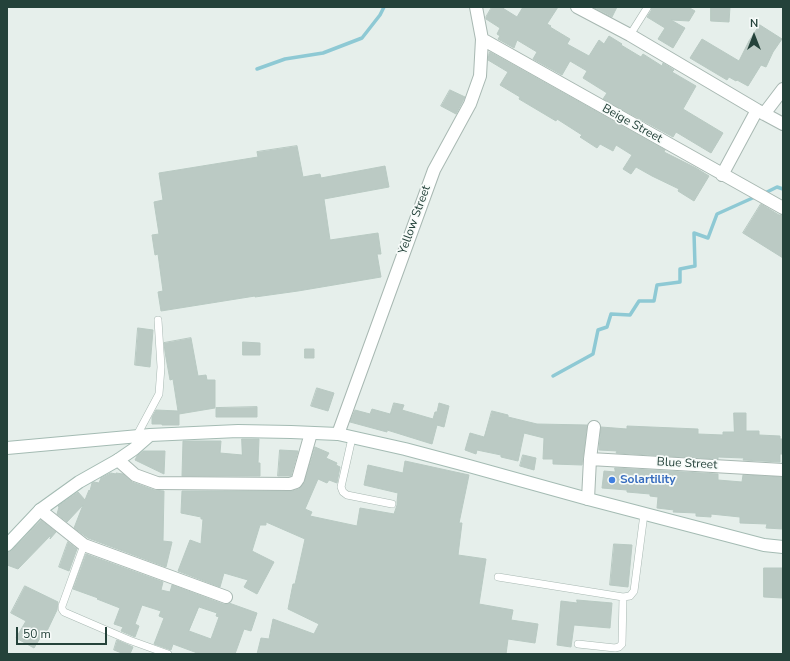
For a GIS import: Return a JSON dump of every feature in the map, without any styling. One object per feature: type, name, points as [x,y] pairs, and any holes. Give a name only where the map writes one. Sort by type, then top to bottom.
[{"type":"street","name":"Yellow Street","points":[[338,434],[434,170],[470,104],[480,76],[482,39],[476,7]]},
{"type":"street","points":[[577,7],[630,35],[783,124]]},
{"type":"street","name":"Beige Street","points":[[482,39],[783,208]]},
{"type":"street","points":[[722,174],[760,112],[783,89]]},
{"type":"street","points":[[588,499],[590,459],[594,427]]},
{"type":"street","points":[[7,448],[150,435],[238,431],[338,434],[405,449],[644,514],[783,548]]},
{"type":"street","points":[[118,460],[135,475],[157,483],[290,484],[296,482],[298,479],[311,433]]},
{"type":"street","points":[[7,546],[40,510],[79,482],[118,460],[150,435]]},
{"type":"street","name":"Blue Street","points":[[590,459],[783,470]]},
{"type":"street","points":[[40,510],[84,545],[226,597]]},
{"type":"lane","points":[[630,35],[647,8]]},
{"type":"lane","points":[[136,437],[159,394],[161,367],[158,320]]},
{"type":"lane","points":[[352,438],[341,487],[343,492],[347,495],[392,504]]},
{"type":"lane","points":[[498,577],[624,597],[630,596],[634,591],[644,514]]},
{"type":"lane","points":[[84,545],[62,606],[62,610],[129,640],[168,654]]},
{"type":"lane","points":[[578,644],[615,648],[622,644],[624,597]]},
{"type":"building","points":[[492,7],[501,7],[517,17],[523,7],[558,7],[547,24],[570,39],[567,44],[589,56],[599,40],[604,44],[609,36],[641,57],[643,54],[662,66],[663,63],[674,70],[672,72],[696,86],[683,109],[723,133],[711,153],[676,132],[673,137],[603,99],[607,93],[583,78],[587,71],[570,61],[562,75],[533,59],[537,52],[517,40],[514,48],[498,39],[500,36],[497,34],[500,28],[486,19]]},
{"type":"building","points":[[593,7],[617,7],[612,17]]},
{"type":"building","points":[[652,7],[688,7],[695,11],[689,21],[671,20],[685,28],[673,48],[658,39],[665,28],[647,17]]},
{"type":"building","points":[[711,7],[730,7],[729,22],[711,21]]},
{"type":"building","points":[[760,25],[782,39],[773,52],[766,67],[761,65],[748,86],[729,77],[727,80],[690,58],[702,39],[739,61],[749,41]]},
{"type":"building","points":[[490,52],[665,150],[664,152],[709,176],[694,201],[678,191],[679,189],[636,167],[631,174],[623,169],[632,155],[616,145],[613,151],[600,144],[597,148],[580,137],[582,135],[557,119],[556,121],[519,99],[520,97],[500,85],[508,72],[488,60]]},
{"type":"building","points":[[450,90],[465,97],[456,114],[441,106]]},
{"type":"building","points":[[297,146],[303,177],[320,174],[321,178],[385,166],[389,187],[324,199],[330,240],[378,233],[381,254],[377,254],[381,277],[161,311],[158,292],[163,291],[158,254],[155,255],[152,235],[159,234],[154,202],[163,200],[159,173],[258,157],[257,152]]},
{"type":"building","points":[[761,204],[779,215],[783,215],[783,258],[743,233]]},
{"type":"building","points":[[138,328],[153,330],[150,367],[135,365]]},
{"type":"building","points":[[191,338],[198,376],[206,375],[207,380],[215,380],[215,408],[179,414],[179,425],[152,424],[152,417],[156,410],[178,411],[173,379],[170,380],[164,343]]},
{"type":"building","points":[[243,342],[260,343],[260,355],[243,355]]},
{"type":"building","points":[[305,349],[314,349],[314,358],[305,358]]},
{"type":"building","points":[[317,388],[334,393],[328,411],[311,406]]},
{"type":"building","points":[[394,403],[404,405],[402,410],[433,419],[435,412],[437,412],[439,403],[449,406],[444,427],[437,425],[432,444],[387,430],[387,432],[350,422],[355,410],[370,414],[372,409],[390,414]]},
{"type":"building","points":[[257,407],[257,417],[216,417],[216,408]]},
{"type":"building","points":[[492,411],[508,415],[508,417],[537,424],[587,425],[582,465],[553,464],[553,459],[543,459],[544,438],[524,433],[518,461],[501,457],[501,455],[477,450],[476,454],[465,450],[470,433],[484,437]]},
{"type":"building","points":[[734,413],[746,413],[746,431],[759,431],[759,435],[780,436],[780,439],[783,439],[783,454],[780,454],[780,462],[743,460],[744,458],[718,457],[718,459],[616,453],[617,451],[599,450],[601,427],[627,429],[627,426],[698,429],[698,434],[723,435],[723,432],[734,432]]},
{"type":"building","points":[[242,439],[259,439],[258,463],[260,463],[260,476],[182,476],[183,441],[221,441],[220,453],[242,455]]},
{"type":"building","points":[[315,447],[329,453],[326,458],[337,463],[336,465],[340,467],[337,483],[329,480],[327,483],[318,479],[305,509],[312,512],[310,516],[357,526],[360,508],[394,514],[397,505],[398,493],[364,485],[368,465],[403,473],[405,461],[469,475],[459,523],[462,523],[458,555],[486,559],[479,604],[513,610],[511,620],[538,624],[535,643],[508,639],[506,654],[257,654],[261,638],[269,639],[273,619],[314,634],[319,624],[288,609],[305,539],[266,522],[266,525],[260,525],[252,551],[274,562],[257,594],[244,587],[248,580],[224,573],[220,587],[178,571],[190,540],[201,544],[203,519],[201,519],[201,517],[181,513],[182,491],[292,491],[299,489],[304,483]]},
{"type":"building","points":[[280,450],[298,451],[291,476],[278,476]]},
{"type":"building","points":[[143,451],[165,451],[164,474],[135,460]]},
{"type":"building","points":[[523,455],[536,458],[534,470],[520,466]]},
{"type":"building","points":[[615,468],[718,474],[718,480],[742,482],[743,475],[783,477],[783,529],[766,528],[767,524],[740,523],[740,517],[711,514],[711,517],[696,516],[696,513],[673,512],[674,510],[657,508],[658,497],[650,496],[650,494],[602,488],[604,471],[615,472]]},
{"type":"building","points":[[111,473],[123,474],[132,482],[154,490],[164,491],[163,541],[172,542],[166,567],[88,538],[74,528],[83,505],[67,522],[57,514],[58,506],[78,492],[85,500],[92,483],[99,483],[101,478]]},
{"type":"building","points":[[41,520],[56,532],[50,539],[51,535],[18,569],[7,565],[7,552],[12,550]]},
{"type":"building","points":[[68,542],[77,549],[69,571],[59,567]]},
{"type":"building","points":[[614,544],[632,545],[628,587],[610,585]]},
{"type":"building","points":[[86,554],[163,582],[161,590],[170,592],[172,585],[223,604],[229,603],[257,613],[251,631],[244,629],[235,654],[200,654],[173,644],[171,650],[154,644],[164,618],[159,616],[161,611],[142,605],[135,624],[139,626],[135,637],[121,631],[123,627],[114,624],[120,608],[73,589]],"holes":[[[199,607],[217,613],[216,616],[219,617],[211,639],[189,631]]]},
{"type":"building","points":[[764,568],[783,568],[782,598],[764,597]]},
{"type":"building","points":[[25,586],[58,602],[57,610],[47,631],[45,630],[34,648],[16,638],[26,621],[11,613]]},
{"type":"building","points":[[577,600],[612,603],[610,628],[574,625],[571,647],[557,645],[561,601],[577,603]]},
{"type":"building","points":[[117,640],[133,647],[130,654],[124,654],[114,650]]},
{"type":"waterway","points":[[257,69],[285,59],[323,53],[362,38],[380,15],[384,7]]},
{"type":"waterway","points":[[763,194],[777,187],[783,189]]},
{"type":"waterway","points":[[553,376],[593,354],[598,330],[607,327],[611,314],[630,315],[639,301],[654,301],[657,285],[680,282],[680,269],[695,266],[694,233],[708,238],[717,214],[757,196]]},
{"type":"place","name":"Solartility","points":[[612,480]]}]
